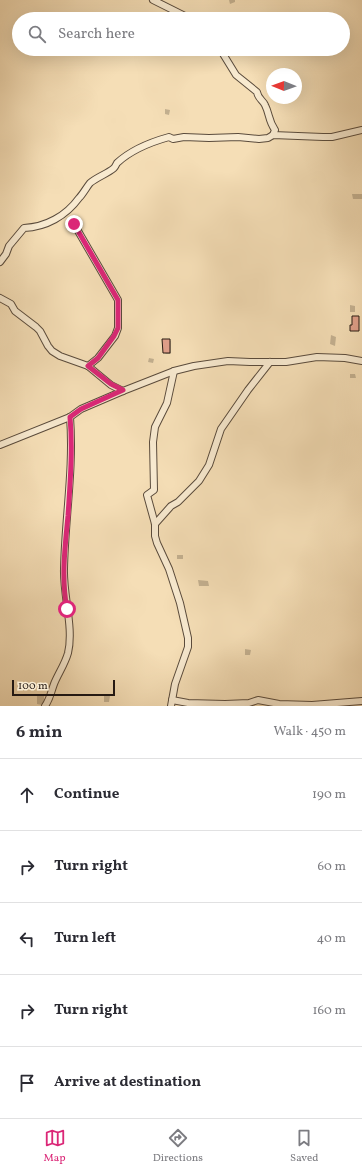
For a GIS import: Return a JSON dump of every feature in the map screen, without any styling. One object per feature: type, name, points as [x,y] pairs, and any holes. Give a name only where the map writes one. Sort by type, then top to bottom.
[{"type":"street","points":[[153,0],[177,12]]},
{"type":"street","points":[[224,56],[236,75],[257,92],[257,97],[265,104],[269,119],[275,130],[273,135]]},
{"type":"street","points":[[0,262],[6,254],[9,246],[24,228],[35,228],[45,225],[61,216],[78,200],[90,183],[113,169],[118,163],[133,152],[149,144],[169,137],[173,139],[184,137],[209,138],[238,136],[259,139],[268,138],[273,135],[332,137],[362,130]]},
{"type":"street","points":[[74,224],[118,300],[118,328],[98,358],[88,366]]},
{"type":"street","points":[[0,298],[10,304],[15,311],[36,327],[52,351],[60,356],[88,366],[111,384],[123,390]]},
{"type":"street","points":[[0,445],[70,417],[81,409],[123,390],[174,371],[194,366],[228,361],[286,362],[316,357],[346,358],[362,361]]},
{"type":"street","points":[[155,524],[171,506],[178,502],[199,481],[210,465],[221,429],[248,390],[270,362]]},
{"type":"street","points":[[174,371],[167,403],[155,427],[153,442],[154,490],[147,495],[155,524],[155,536],[157,543],[169,569],[180,603],[188,638],[186,655],[175,684],[171,703],[225,704],[249,703],[258,700],[279,704],[312,705],[362,702]]},
{"type":"street","points":[[45,706],[50,697],[53,684],[68,654],[69,640],[67,609],[64,593],[64,569],[71,442],[70,417]]},
{"type":"building","points":[[352,316],[359,316],[359,331],[350,331]]},
{"type":"building","points":[[162,339],[170,339],[170,353],[163,353]]},
{"type":"route","points":[[67,609],[64,593],[64,569],[72,435],[70,417],[81,409],[123,390],[104,380],[88,366],[98,358],[118,328],[118,300],[74,224]]}]
